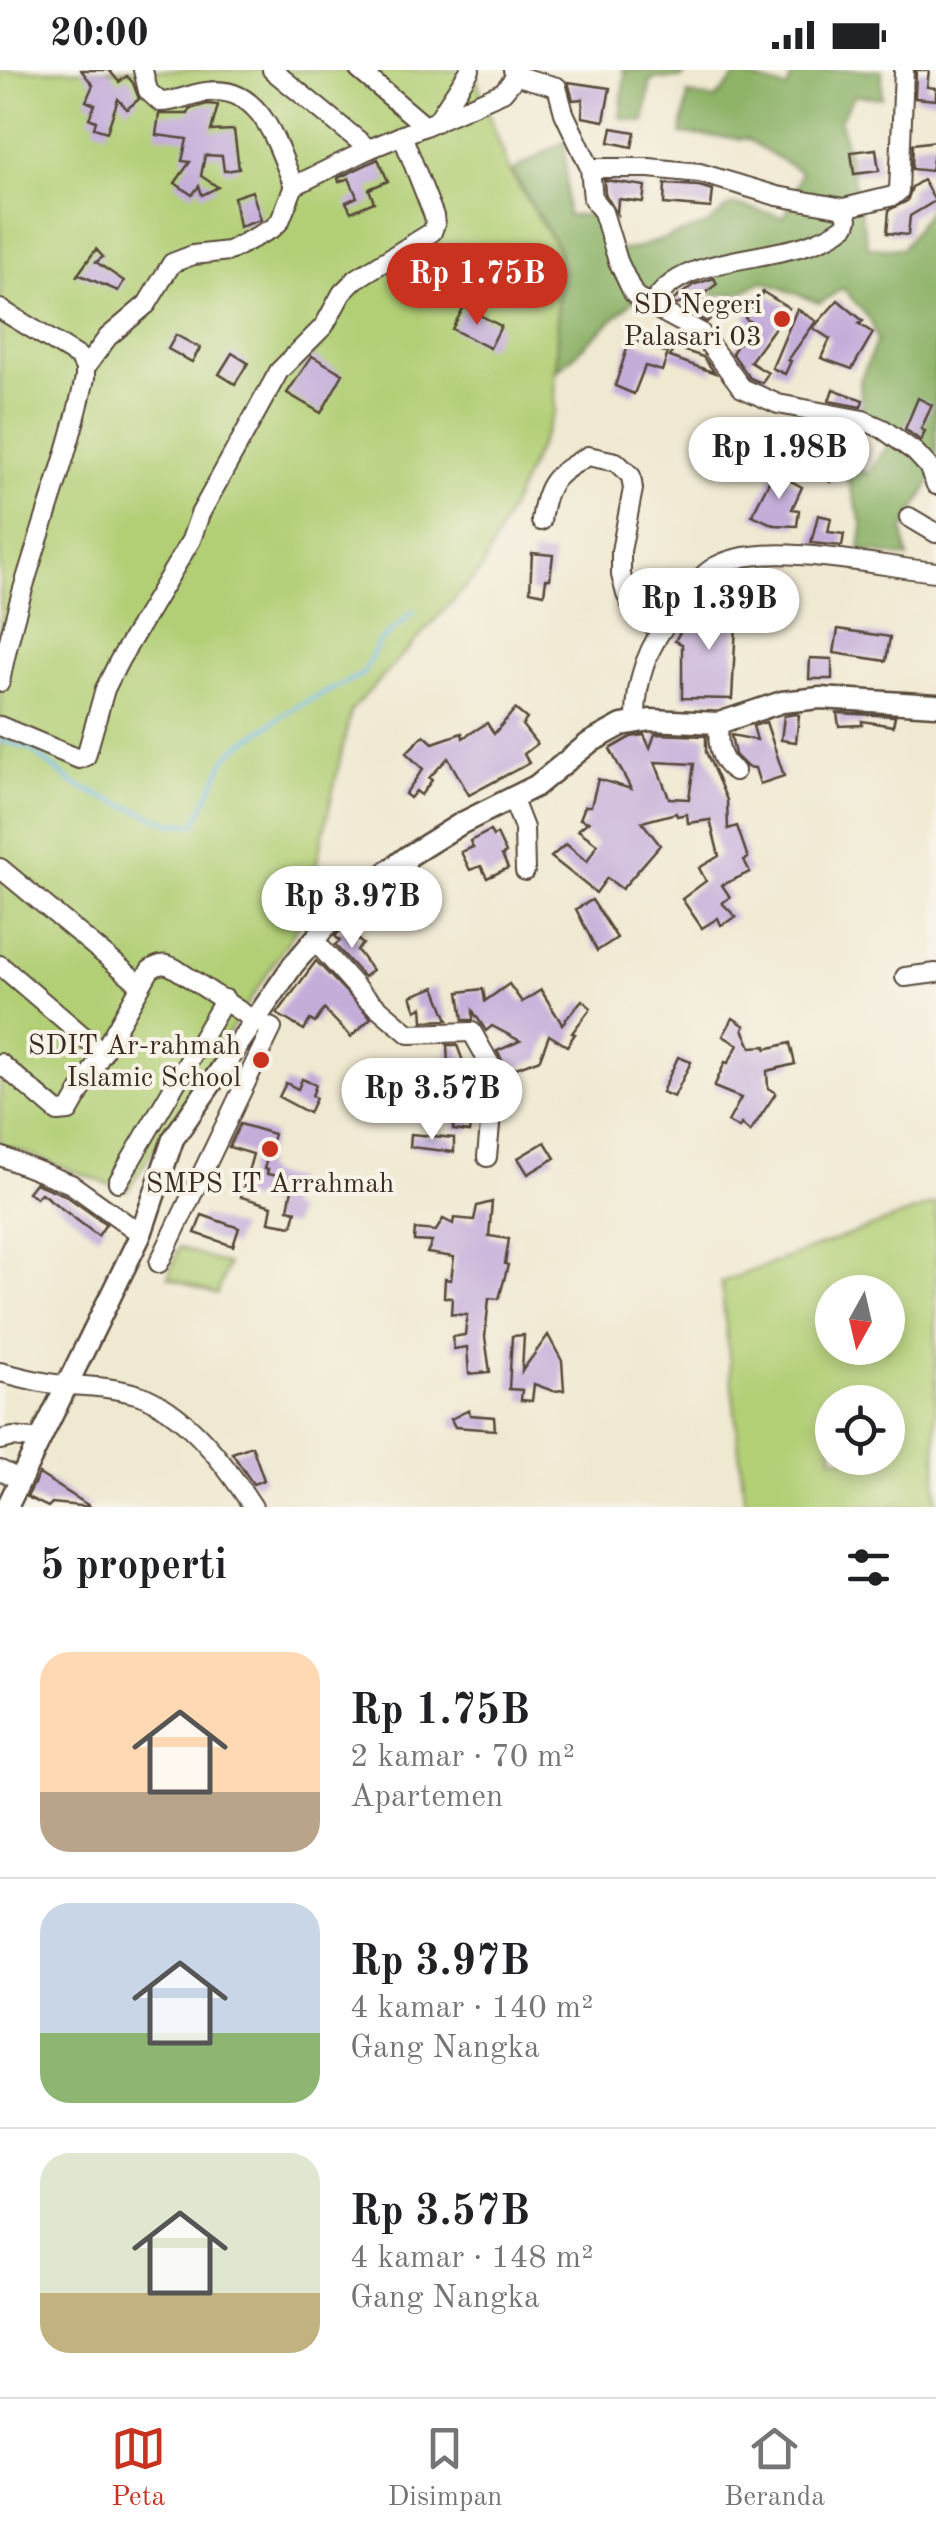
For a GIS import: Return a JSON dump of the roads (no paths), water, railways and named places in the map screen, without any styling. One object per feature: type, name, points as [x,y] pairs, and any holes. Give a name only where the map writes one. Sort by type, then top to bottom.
[{"type":"main road","points":[[7,1507],[141,1234],[173,1139],[264,1024],[314,940],[343,906],[407,857],[462,823],[513,800],[560,770],[589,744],[622,726],[719,722],[782,702],[820,698],[936,704]]},
{"type":"street","points":[[143,70],[148,90],[160,102],[208,91],[227,92],[252,105],[264,115],[294,186]]},
{"type":"street","points":[[272,70],[369,148]]},
{"type":"street","points":[[359,70],[431,124]]},
{"type":"street","points":[[431,124],[470,70]]},
{"type":"street","points":[[590,168],[700,173],[777,196],[844,208],[893,196],[899,191],[904,70]]},
{"type":"street","points":[[0,682],[8,638],[70,440],[85,368],[108,337],[147,304],[172,263],[193,255],[229,251],[273,228],[280,221],[294,186],[369,148],[503,92],[515,73],[557,88],[564,113],[590,168],[594,199],[603,212],[628,282],[640,300],[706,337],[742,388],[778,404],[864,420],[883,429],[916,452],[928,466],[936,485]]},
{"type":"street","points":[[0,726],[79,759],[86,756],[109,680],[191,540],[200,514],[274,380],[324,326],[342,293],[356,278],[432,232],[434,216],[402,135]]},
{"type":"street","points":[[652,306],[657,296],[676,280],[704,268],[798,250],[839,231],[848,219],[844,208]]},
{"type":"street","points":[[0,310],[68,348],[80,357],[85,368]]},
{"type":"street","points":[[541,522],[545,492],[560,472],[588,456],[616,462],[631,476],[633,488],[621,551],[626,594],[638,616],[661,629]]},
{"type":"street","points":[[909,517],[936,534]]},
{"type":"street","points":[[636,723],[636,690],[648,653],[661,629],[709,570],[739,556],[807,556],[936,572]]},
{"type":"street","points":[[719,722],[722,757],[735,771]]},
{"type":"street","points":[[513,800],[524,828],[525,871]]},
{"type":"street","points":[[392,888],[406,870],[407,857]]},
{"type":"street","points":[[0,868],[141,985]]},
{"type":"street","points":[[314,940],[364,996],[409,1034],[472,1032],[495,1073],[488,1157]]},
{"type":"street","points":[[0,1063],[58,1112],[66,1112],[150,970],[166,963],[264,1024],[159,1264]]},
{"type":"street","points":[[0,964],[103,1052]]},
{"type":"street","points":[[904,978],[936,972]]},
{"type":"street","points":[[118,1182],[224,1000]]},
{"type":"street","points":[[0,1156],[71,1184],[141,1234]]},
{"type":"street","points":[[0,1372],[130,1393],[156,1404],[214,1452],[253,1507]]},
{"type":"street","points":[[0,1440],[41,1440]]},
{"type":"street","points":[[0,1470],[21,1480]]},
{"type":"waterway","points":[[0,740],[29,748],[74,784],[100,796],[171,823],[195,824],[225,760],[235,749],[294,708],[363,674],[378,643],[414,612]]},
{"type":"place","name":"SD Negeri Palasari 03","points":[[782,319]]},
{"type":"place","name":"SDIT Ar-rahmah Islamic School","points":[[261,1060]]},
{"type":"place","name":"SMPS IT Arrahmah","points":[[270,1149]]}]
